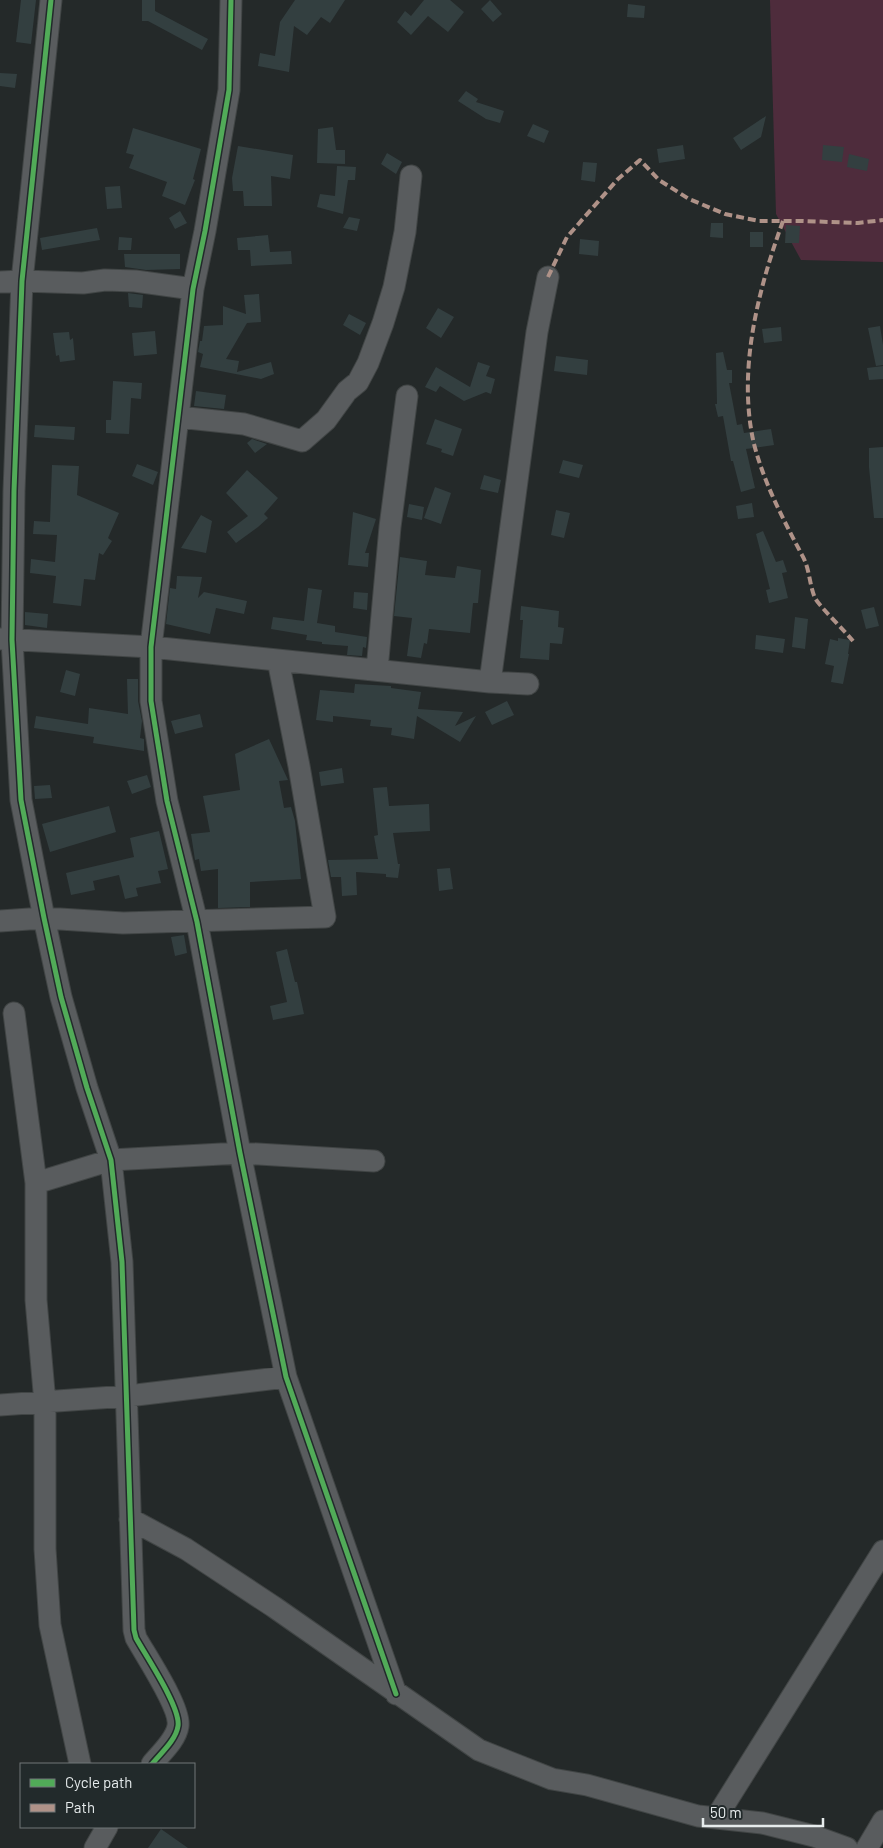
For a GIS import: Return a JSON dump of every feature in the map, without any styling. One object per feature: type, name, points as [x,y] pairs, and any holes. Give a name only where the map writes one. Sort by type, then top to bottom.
[{"type":"street","points":[[51,0],[22,281],[6,640],[21,800],[44,918],[61,997],[87,1088],[111,1160],[122,1262],[128,1396],[130,1519],[136,1638],[175,1706],[179,1724],[176,1734],[153,1763]]},
{"type":"street","points":[[231,0],[228,90],[205,231],[193,288],[151,647],[150,701],[167,801],[197,922],[240,1153],[286,1377],[396,1694]]},
{"type":"street","points":[[178,417],[244,424],[302,441],[326,420],[347,391],[358,382],[368,363],[383,323],[394,287],[405,232],[411,176]]},
{"type":"street","points":[[490,682],[536,332],[548,277]]},
{"type":"street","points":[[0,282],[60,283],[105,280],[135,281],[193,288]]},
{"type":"street","points":[[377,670],[390,527],[407,396]]},
{"type":"street","points":[[6,640],[151,647],[490,682],[528,684]]},
{"type":"street","points":[[0,921],[44,918],[123,923],[325,917],[299,766],[278,660]]},
{"type":"street","points":[[14,1012],[36,1183],[36,1300],[45,1403],[45,1550],[50,1626],[80,1763]]},
{"type":"street","points":[[36,1183],[111,1160],[240,1153],[374,1161]]},
{"type":"street","points":[[0,1405],[128,1396],[286,1377]]},
{"type":"street","points":[[130,1519],[186,1549],[274,1607],[396,1694],[479,1750],[552,1779],[587,1786],[698,1816],[762,1823],[814,1836],[847,1848]]},
{"type":"street","points":[[716,1818],[791,1696],[878,1574],[883,1552]]},
{"type":"street","points":[[867,1848],[883,1821]]},
{"type":"shaded area","points":[[770,0],[883,0],[883,262],[801,260],[776,214]]},
{"type":"building","points":[[21,0],[36,0],[31,44],[16,42]]},
{"type":"building","points":[[142,0],[155,0],[155,11],[208,39],[202,50],[148,21],[142,21]]},
{"type":"building","points":[[295,0],[345,0],[330,23],[321,17],[307,35],[294,26],[289,72],[258,66],[260,53],[275,56],[280,22]]},
{"type":"building","points":[[424,0],[450,0],[464,12],[448,32],[428,16],[411,35],[397,22],[405,11],[411,16]]},
{"type":"building","points":[[490,0],[502,14],[493,22],[481,9]]},
{"type":"building","points":[[628,4],[645,6],[644,18],[627,17]]},
{"type":"building","points":[[0,73],[17,74],[15,88],[0,86]]},
{"type":"building","points":[[466,91],[478,99],[476,102],[504,111],[500,123],[486,119],[458,101]]},
{"type":"building","points":[[766,116],[761,137],[741,150],[733,138]]},
{"type":"building","points":[[533,124],[549,131],[544,143],[527,136]]},
{"type":"building","points":[[333,127],[336,150],[345,150],[345,164],[317,163],[318,129]]},
{"type":"building","points":[[133,128],[201,149],[193,179],[195,180],[185,205],[162,196],[167,182],[129,168],[134,155],[126,153]]},
{"type":"building","points":[[683,145],[685,159],[659,163],[657,149]]},
{"type":"building","points":[[823,145],[844,147],[842,162],[822,160]]},
{"type":"building","points":[[238,146],[293,155],[290,179],[271,176],[272,206],[244,206],[243,191],[233,191],[232,178]]},
{"type":"building","points":[[387,153],[402,162],[396,174],[381,164]]},
{"type":"building","points":[[849,154],[869,159],[867,171],[847,167]]},
{"type":"building","points":[[583,162],[597,163],[595,182],[581,180]]},
{"type":"building","points":[[337,166],[356,167],[355,180],[348,180],[343,214],[317,207],[320,194],[335,196]]},
{"type":"building","points":[[120,186],[122,208],[107,209],[105,187]]},
{"type":"building","points":[[180,211],[187,223],[175,229],[169,218]]},
{"type":"building","points":[[349,217],[360,219],[357,231],[343,228]]},
{"type":"building","points":[[711,223],[723,223],[723,238],[710,237]]},
{"type":"building","points":[[786,225],[800,226],[799,243],[785,243]]},
{"type":"building","points":[[97,228],[100,240],[42,250],[40,238]]},
{"type":"building","points":[[750,232],[763,232],[763,247],[750,247]]},
{"type":"building","points":[[268,235],[270,252],[291,251],[292,264],[251,266],[250,250],[238,250],[237,238]]},
{"type":"building","points":[[119,237],[132,238],[131,250],[118,250]]},
{"type":"building","points":[[580,239],[599,241],[598,256],[579,254]]},
{"type":"building","points":[[124,254],[180,254],[180,269],[146,270],[125,267]]},
{"type":"building","points":[[128,293],[143,295],[142,308],[129,307]]},
{"type":"building","points":[[259,294],[261,322],[247,323],[226,359],[239,361],[237,372],[271,362],[274,374],[261,379],[200,367],[203,354],[198,352],[204,326],[223,325],[223,306],[246,314],[244,295]]},
{"type":"building","points":[[438,308],[454,317],[441,338],[426,328]]},
{"type":"building","points":[[349,314],[366,323],[360,335],[343,325]]},
{"type":"building","points":[[880,326],[883,345],[883,365],[876,366],[868,328]]},
{"type":"building","points":[[781,327],[782,341],[764,343],[762,329]]},
{"type":"building","points":[[155,331],[157,354],[134,356],[132,333]]},
{"type":"building","points":[[69,332],[70,340],[73,338],[75,360],[60,362],[59,355],[56,356],[53,333]]},
{"type":"building","points":[[723,352],[727,370],[732,370],[732,383],[729,383],[737,425],[742,424],[744,433],[771,429],[774,445],[746,449],[755,488],[741,492],[733,461],[731,461],[723,416],[718,417],[715,404],[717,404],[716,353]]},
{"type":"building","points":[[556,356],[588,360],[587,375],[554,371]]},
{"type":"building","points":[[478,362],[490,366],[486,376],[495,379],[491,394],[486,392],[464,401],[440,386],[436,392],[425,387],[436,367],[470,387]]},
{"type":"building","points":[[883,366],[883,379],[869,380],[867,368]]},
{"type":"building","points":[[113,381],[142,383],[141,399],[131,398],[129,434],[106,433],[106,420],[111,420]]},
{"type":"building","points":[[196,391],[226,395],[224,409],[194,406]]},
{"type":"building","points":[[435,419],[462,429],[453,456],[441,452],[442,449],[426,444]]},
{"type":"building","points":[[35,425],[75,427],[74,440],[34,437]]},
{"type":"building","points":[[252,439],[267,444],[255,453],[247,443]]},
{"type":"building","points":[[883,447],[883,518],[874,518],[869,448]]},
{"type":"building","points":[[563,460],[583,465],[579,478],[559,473]]},
{"type":"building","points":[[137,464],[158,472],[153,485],[132,476]]},
{"type":"building","points":[[52,465],[79,466],[77,495],[119,513],[108,538],[112,541],[103,555],[99,553],[95,580],[84,579],[81,606],[53,603],[56,576],[30,573],[31,559],[55,562],[57,535],[33,534],[34,521],[50,522]]},
{"type":"building","points":[[247,470],[278,498],[264,514],[268,518],[236,543],[227,532],[248,516],[226,493]]},
{"type":"building","points":[[484,475],[501,480],[498,493],[480,489]]},
{"type":"building","points":[[435,487],[451,493],[441,524],[424,518]]},
{"type":"building","points":[[752,503],[754,517],[738,519],[736,506]]},
{"type":"building","points":[[409,504],[424,507],[422,520],[407,517]]},
{"type":"building","points":[[556,510],[570,513],[564,538],[551,535]]},
{"type":"building","points":[[353,512],[376,519],[365,553],[369,553],[368,567],[348,565]]},
{"type":"building","points":[[201,515],[212,521],[206,553],[181,548]]},
{"type":"building","points":[[763,531],[776,562],[783,560],[787,572],[782,573],[788,598],[769,603],[766,590],[770,589],[756,534]]},
{"type":"building","points":[[400,557],[427,561],[425,575],[455,578],[457,566],[481,570],[478,603],[473,603],[470,633],[429,629],[427,644],[424,643],[421,658],[407,656],[412,618],[394,616]]},
{"type":"building","points":[[177,576],[202,577],[198,598],[204,592],[247,601],[244,614],[216,608],[210,634],[166,624],[170,588],[176,589]]},
{"type":"building","points":[[308,588],[322,590],[317,623],[335,626],[335,632],[367,637],[366,648],[363,647],[362,656],[347,655],[348,646],[322,644],[322,642],[306,640],[307,635],[271,629],[273,617],[304,621]]},
{"type":"building","points":[[354,592],[368,593],[367,610],[353,608]]},
{"type":"building","points":[[521,606],[559,611],[558,627],[564,628],[562,644],[550,643],[549,660],[520,658],[523,620],[520,620]]},
{"type":"building","points":[[874,607],[879,626],[866,629],[861,610]]},
{"type":"building","points":[[25,612],[48,614],[47,628],[25,625]]},
{"type":"building","points":[[795,617],[808,619],[805,649],[792,647]]},
{"type":"building","points":[[756,635],[785,639],[783,653],[755,649]]},
{"type":"building","points":[[838,638],[850,640],[843,684],[831,682],[834,666],[825,664],[830,639],[838,641]]},
{"type":"building","points":[[66,670],[80,674],[75,696],[60,692]]},
{"type":"building","points":[[127,679],[138,679],[138,701],[142,721],[140,738],[144,739],[144,751],[93,743],[94,737],[34,728],[36,716],[88,724],[89,708],[128,714]]},
{"type":"building","points":[[355,684],[391,686],[391,688],[421,692],[418,709],[463,712],[455,726],[476,716],[460,742],[417,716],[414,739],[391,735],[392,728],[370,726],[371,720],[333,716],[333,722],[316,720],[320,690],[354,693]]},
{"type":"building","points":[[507,701],[514,715],[492,725],[485,712]]},
{"type":"building","points":[[200,714],[203,727],[175,734],[171,721]]},
{"type":"building","points":[[269,739],[288,780],[279,781],[284,808],[291,807],[295,821],[301,879],[250,882],[250,907],[218,908],[218,869],[201,871],[199,859],[195,860],[191,834],[210,832],[203,796],[240,790],[235,754]]},
{"type":"building","points":[[342,768],[344,783],[321,786],[319,772]]},
{"type":"building","points":[[147,775],[151,787],[132,794],[127,781]]},
{"type":"building","points":[[50,785],[52,798],[35,799],[34,786]]},
{"type":"building","points":[[387,787],[389,806],[429,804],[430,831],[393,833],[398,864],[400,864],[398,878],[386,877],[386,874],[356,872],[357,895],[342,896],[341,877],[331,877],[328,860],[378,859],[374,836],[378,835],[373,788]]},
{"type":"building","points":[[109,806],[116,832],[50,852],[42,824]]},
{"type":"building","points":[[159,831],[168,869],[158,871],[161,883],[136,888],[138,896],[125,899],[119,875],[93,881],[95,890],[71,895],[66,873],[134,857],[130,838]]},
{"type":"building","points":[[450,868],[453,889],[439,891],[437,869]]},
{"type":"building","points":[[184,935],[187,953],[175,956],[171,937]]},
{"type":"building","points":[[287,949],[304,1014],[273,1020],[270,1006],[287,1002],[276,952]]},
{"type":"building","points":[[161,1829],[188,1848],[148,1848]]},
{"type":"marked path","points":[[548,277],[567,237],[618,179],[640,160],[659,180],[689,199],[725,214],[759,221],[858,223],[883,220]]},
{"type":"marked path","points":[[783,221],[758,303],[753,331],[749,360],[749,416],[754,444],[763,473],[781,514],[805,560],[815,598],[853,641]]},
{"type":"cycle path","points":[[51,0],[22,281],[14,491],[12,640],[21,800],[61,997],[87,1088],[111,1160],[122,1262],[134,1630],[136,1638],[169,1695],[178,1726],[168,1746],[153,1763]]},
{"type":"cycle path","points":[[231,0],[229,90],[193,289],[151,647],[151,701],[167,801],[197,922],[240,1153],[286,1377],[396,1694]]}]
